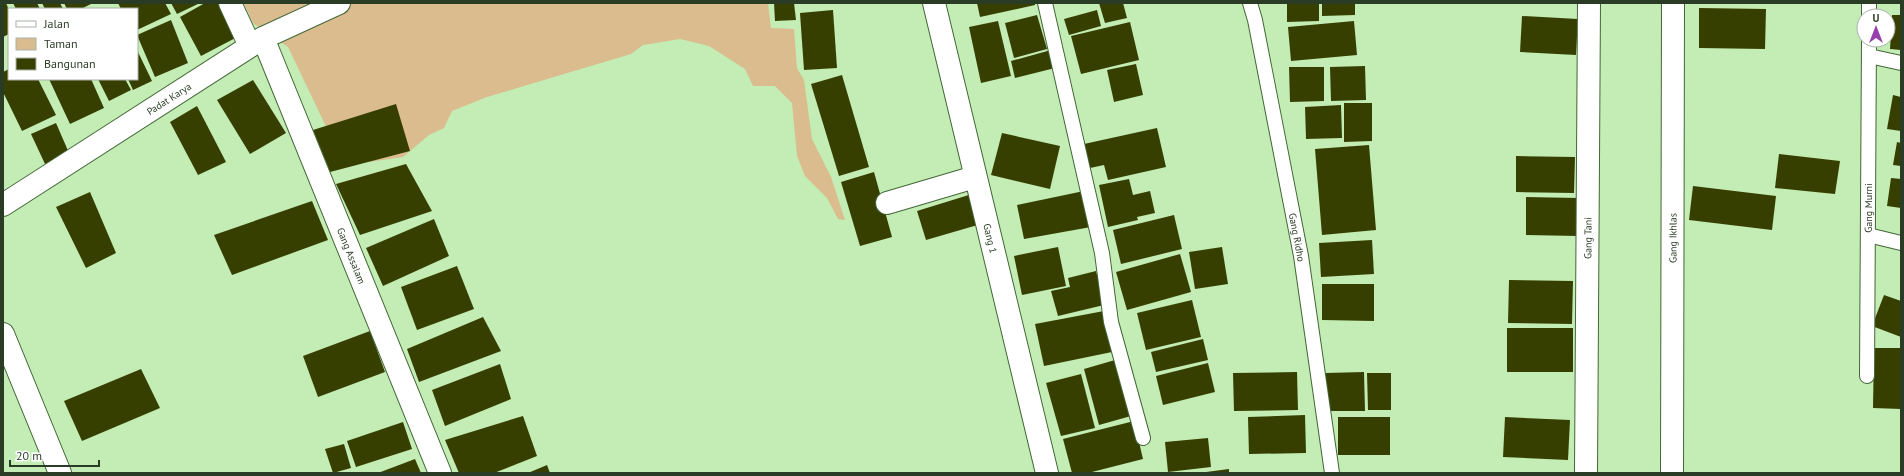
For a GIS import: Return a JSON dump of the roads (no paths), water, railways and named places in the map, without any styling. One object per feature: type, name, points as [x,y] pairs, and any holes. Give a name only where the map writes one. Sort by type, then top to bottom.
[{"type":"street","name":"Gang Assalam","points":[[230,3],[256,42],[440,473]]},
{"type":"street","name":"Padat Karya","points":[[3,205],[256,42],[339,3]]},
{"type":"street","name":"Gang 1","points":[[934,3],[1047,473]]},
{"type":"street","name":"Gang Tani","points":[[1586,473],[1589,3]]},
{"type":"street","name":"Gang Ikhlas","points":[[1672,473],[1674,3]]},
{"type":"street","points":[[887,203],[975,177]]},
{"type":"street","points":[[3,334],[60,473]]},
{"type":"lane","points":[[1044,3],[1102,253],[1111,322],[1143,438]]},
{"type":"lane","name":"Gang Ridho","points":[[1250,3],[1255,20],[1301,256],[1332,473]]},
{"type":"lane","name":"Gang Murni","points":[[1867,376],[1868,48]]},
{"type":"lane","points":[[1868,56],[1901,63]]},
{"type":"lane","points":[[1868,235],[1901,243]]}]
